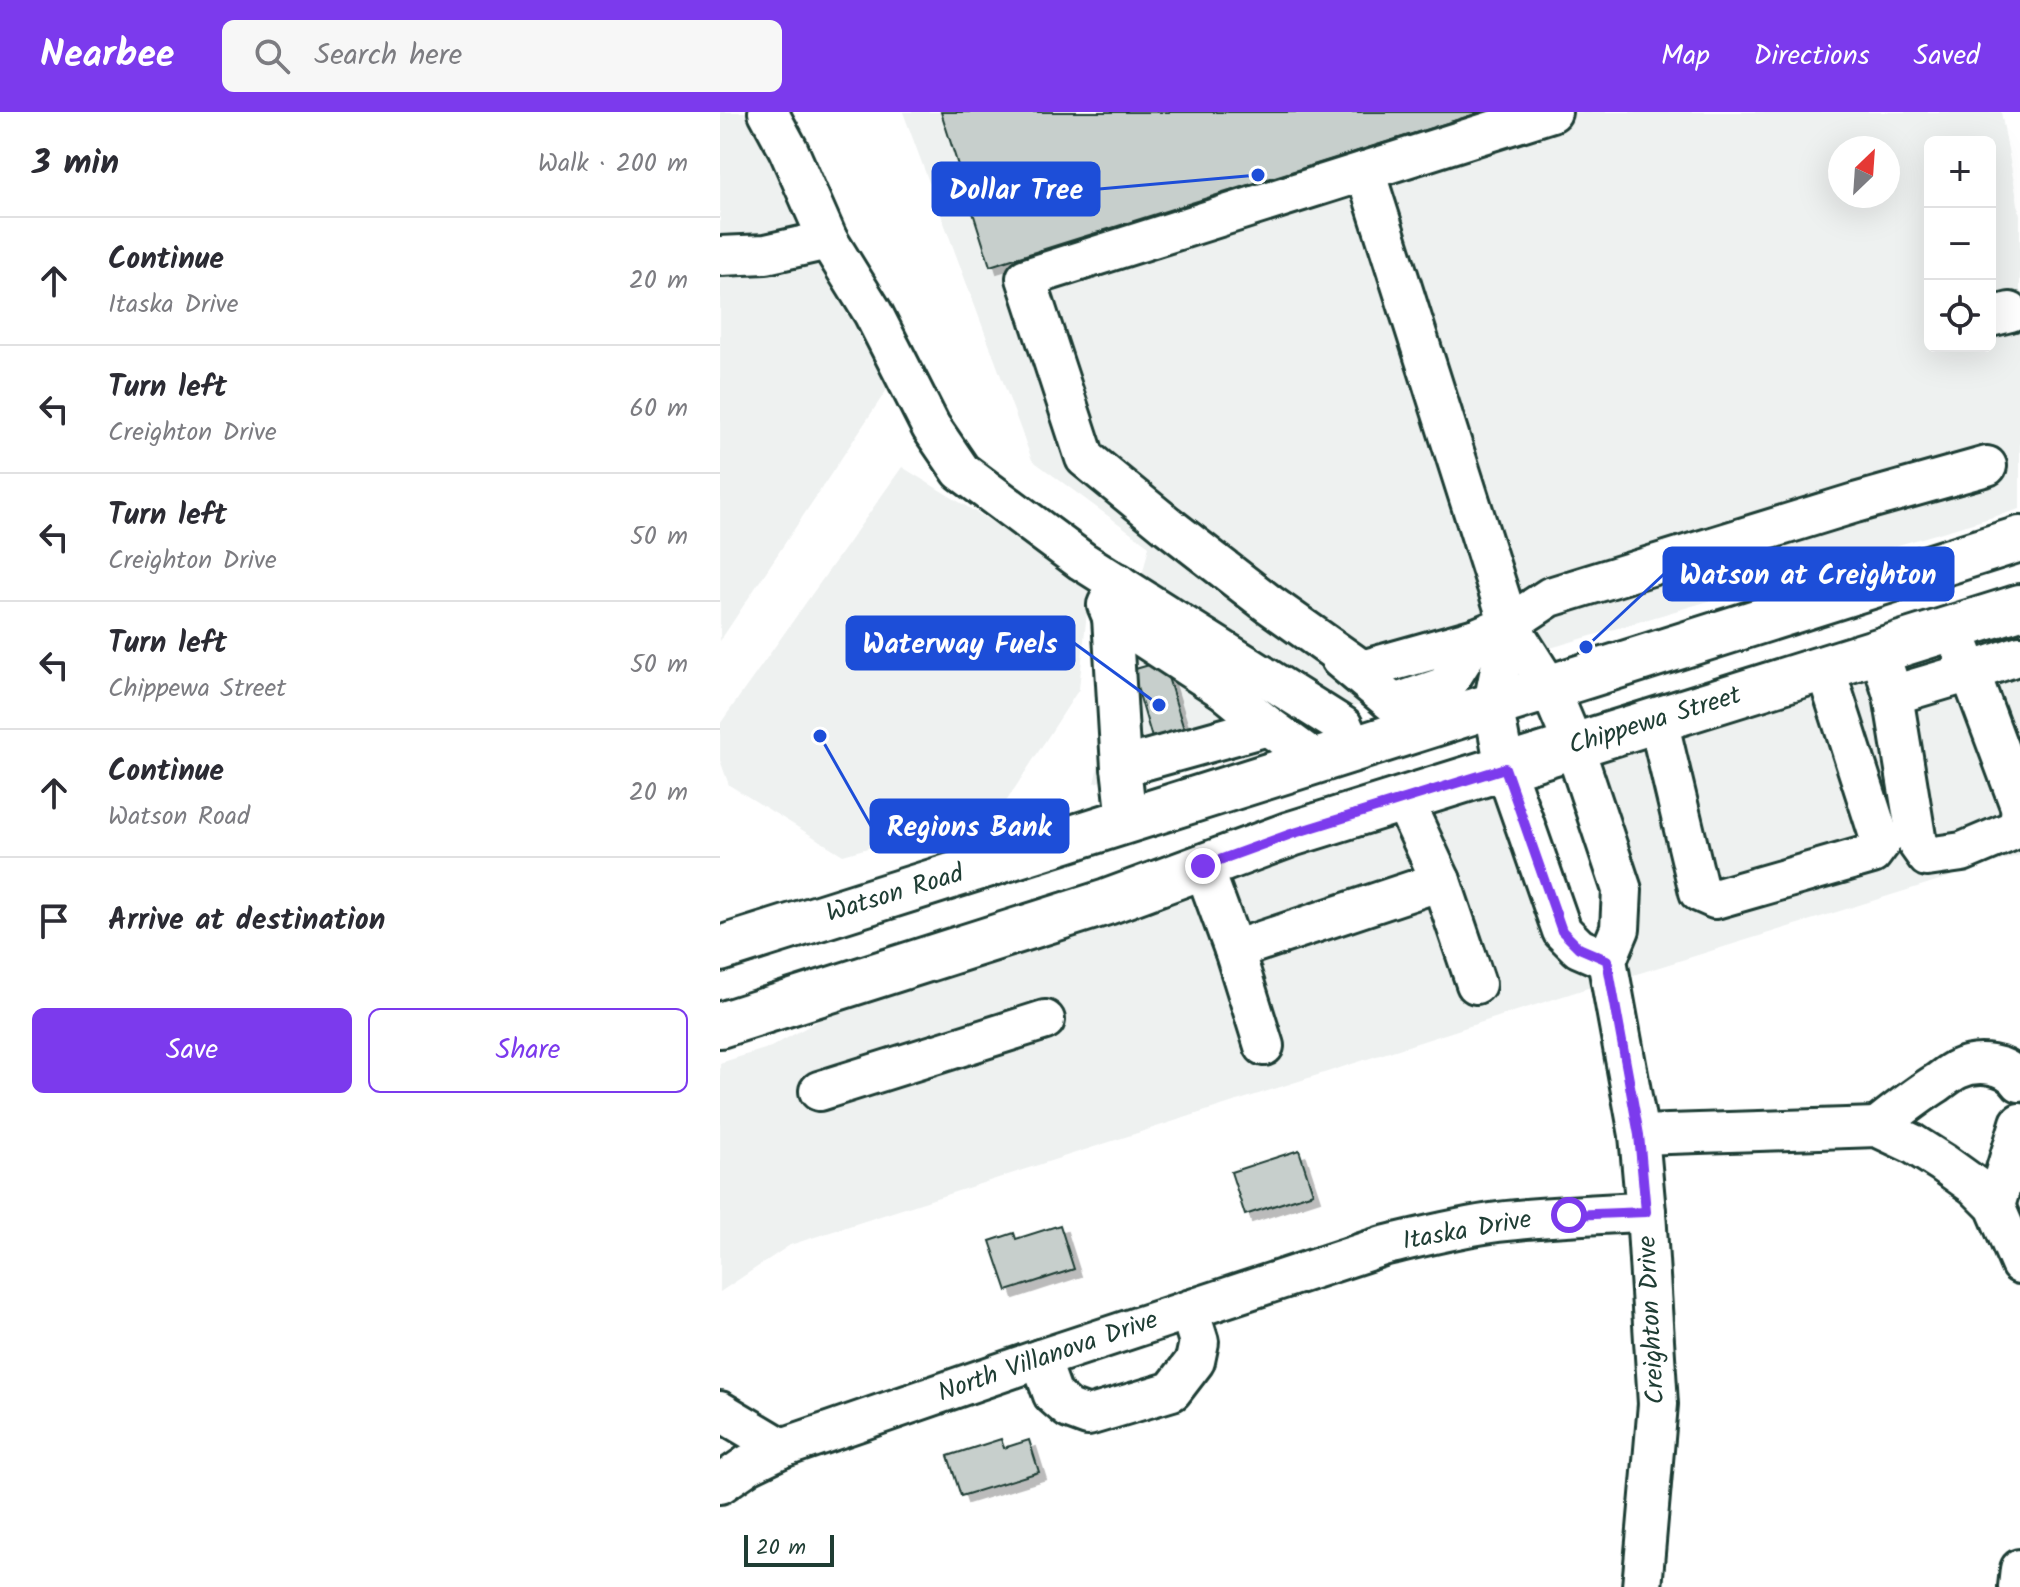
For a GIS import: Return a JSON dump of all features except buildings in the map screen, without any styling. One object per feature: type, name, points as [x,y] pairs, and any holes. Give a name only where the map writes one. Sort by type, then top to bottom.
[{"type":"main road","points":[[1322,758],[2020,539]]},
{"type":"main road","name":"Chippewa Street","points":[[1203,866],[1291,834],[2020,607]]},
{"type":"main road","name":"Watson Road","points":[[720,949],[1322,758]]},
{"type":"main road","points":[[720,1025],[1092,907],[1203,866]]},
{"type":"street","points":[[768,112],[788,149],[828,240],[873,313],[931,427],[961,471],[1082,561],[1115,600],[1233,676],[1343,726],[1322,758],[1268,726],[1233,676]]},
{"type":"street","points":[[1552,112],[1026,278],[1085,458],[1269,604],[1362,670],[1492,631],[1550,597],[1855,503],[1987,466]]},
{"type":"street","points":[[1365,171],[1492,631],[1493,704],[1505,768],[1562,931],[1579,948],[1607,960]]},
{"type":"street","points":[[720,256],[766,254],[828,240]]},
{"type":"street","points":[[1115,600],[1121,767],[1127,820]]},
{"type":"street","points":[[1953,628],[2020,806]]},
{"type":"street","name":"Creighton Drive","points":[[1492,631],[1549,687],[1574,746],[1622,890],[1620,929],[1607,960],[1639,1135],[1658,1404],[1642,1587]]},
{"type":"street","points":[[1879,651],[1893,695],[1917,843],[1927,857],[1962,852],[2019,828],[2020,815]]},
{"type":"street","points":[[1893,695],[2020,655]]},
{"type":"street","points":[[1658,720],[1699,892],[1715,899],[1872,854],[1881,842],[1825,668]]},
{"type":"street","points":[[1121,767],[1268,726]]},
{"type":"street","points":[[1403,799],[1441,881],[1476,984]]},
{"type":"street","points":[[1203,866],[1264,1046]]},
{"type":"street","points":[[1234,950],[1441,881]]},
{"type":"street","points":[[819,1091],[1045,1020]]},
{"type":"street","points":[[1877,1127],[1958,1069],[1978,1064],[1999,1066],[2020,1082]]},
{"type":"street","points":[[1995,1206],[2020,1123]]},
{"type":"street","points":[[1639,1135],[1877,1127],[1913,1144],[1975,1186],[1995,1206],[2020,1264]]},
{"type":"street","name":"Itaska Drive","points":[[1383,1246],[1498,1222],[1646,1212]]},
{"type":"street","name":"North Villanova Drive","points":[[720,1484],[749,1464],[782,1448],[1383,1246]]},
{"type":"street","points":[[1040,1359],[1053,1395],[1069,1409],[1088,1416],[1172,1391],[1195,1361],[1199,1342],[1189,1310]]},
{"type":"street","points":[[720,1411],[782,1448]]},
{"type":"street","points":[[2018,1587],[2020,1569]]},
{"type":"shaded area","points":[[720,112],[781,112],[892,382],[720,641]]},
{"type":"shaded area","points":[[903,112],[2001,112],[2020,215],[2020,509],[1094,783],[1149,546],[1032,460]]},
{"type":"shaded area","points":[[902,467],[1090,582],[1079,689],[1000,811],[843,855],[729,785],[720,760],[720,724]]},
{"type":"shaded area","points":[[2020,625],[2020,855],[1627,977],[1601,760]]},
{"type":"shaded area","points":[[1487,793],[1499,800],[1594,986],[790,1245],[720,1292],[720,1063],[771,1047],[843,1007],[1463,798]]},
{"type":"place","name":"Dollar Tree","points":[[1258,175]]},
{"type":"place","name":"Watson at Creighton","points":[[1586,647]]},
{"type":"place","name":"Waterway Fuels","points":[[1159,705]]},
{"type":"place","name":"Regions Bank","points":[[820,736]]},
{"type":"route","points":[[1203,866],[1291,834],[1505,768],[1562,931],[1579,948],[1607,960],[1639,1135],[1646,1212],[1569,1215]]}]
